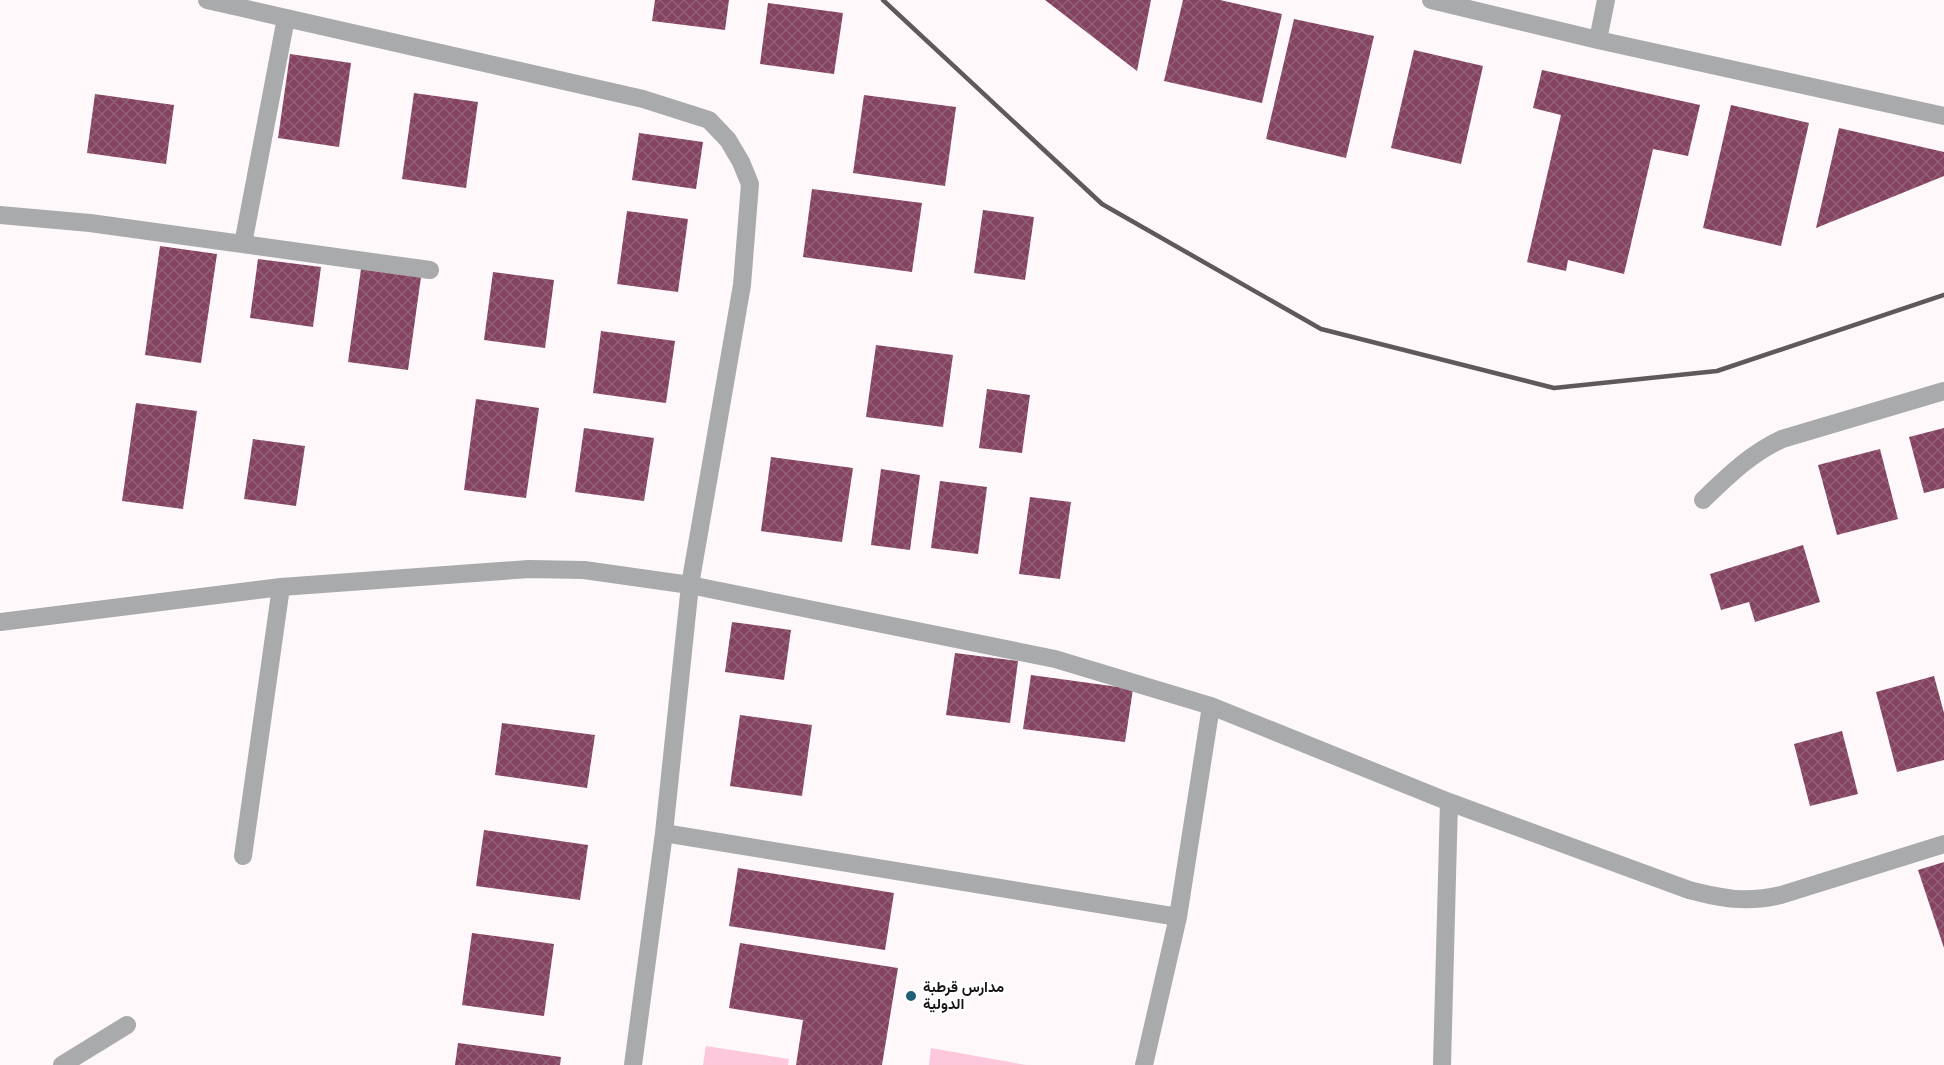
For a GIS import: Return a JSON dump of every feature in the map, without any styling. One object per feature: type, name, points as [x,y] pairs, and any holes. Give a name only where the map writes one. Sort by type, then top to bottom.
[{"type":"street","points":[[207,0],[643,99],[709,120],[728,140],[750,184],[742,285],[690,585],[664,832],[633,1065]]},
{"type":"street","points":[[1431,0],[1598,40],[1944,116]]},
{"type":"street","points":[[1598,40],[1606,0]]},
{"type":"street","points":[[243,244],[286,18]]},
{"type":"street","points":[[0,215],[90,223],[430,270]]},
{"type":"street","points":[[1703,500],[1742,462],[1774,443],[1944,391]]},
{"type":"street","points":[[0,622],[281,587],[529,569],[584,570],[690,585],[1055,659],[1211,706],[1449,802],[1689,890],[1722,899],[1754,901],[1781,895],[1944,844]]},
{"type":"street","points":[[243,856],[281,587]]},
{"type":"street","points":[[1144,1065],[1178,917],[1211,706]]},
{"type":"street","points":[[1442,1065],[1449,802]]},
{"type":"street","points":[[664,832],[1178,917]]},
{"type":"street","points":[[62,1065],[127,1025]]},
{"type":"shaded area","points":[[706,1046],[789,1059],[788,1065],[703,1065]]},
{"type":"shaded area","points":[[931,1048],[1026,1065],[929,1065]]},
{"type":"building","points":[[655,0],[729,0],[725,30],[652,21]]},
{"type":"building","points":[[1045,0],[1151,0],[1137,71]]},
{"type":"building","points":[[1183,0],[1220,0],[1282,14],[1262,103],[1164,81]]},
{"type":"building","points":[[768,3],[843,13],[834,74],[760,64]]},
{"type":"building","points":[[1294,19],[1374,36],[1346,158],[1266,139]]},
{"type":"building","points":[[1414,50],[1483,66],[1461,164],[1391,148]]},
{"type":"building","points":[[290,54],[351,63],[339,147],[278,138]]},
{"type":"building","points":[[1542,70],[1700,105],[1688,156],[1653,149],[1624,274],[1568,260],[1566,271],[1527,262],[1561,115],[1533,108]]},
{"type":"building","points":[[414,93],[478,102],[466,188],[402,179]]},
{"type":"building","points":[[95,94],[174,105],[166,164],[87,153]]},
{"type":"building","points":[[864,95],[956,107],[945,186],[853,173]]},
{"type":"building","points":[[1731,105],[1809,123],[1781,246],[1703,228]]},
{"type":"building","points":[[1839,128],[1944,152],[1944,176],[1816,228]]},
{"type":"building","points":[[639,133],[703,142],[696,189],[632,180]]},
{"type":"building","points":[[812,189],[922,203],[912,272],[803,257]]},
{"type":"building","points":[[983,210],[1034,217],[1025,280],[974,273]]},
{"type":"building","points":[[627,211],[688,219],[678,292],[617,284]]},
{"type":"building","points":[[160,246],[217,254],[201,363],[145,355]]},
{"type":"building","points":[[258,259],[321,267],[313,327],[250,318]]},
{"type":"building","points":[[361,269],[421,277],[408,370],[348,362]]},
{"type":"building","points":[[493,272],[554,280],[545,348],[484,340]]},
{"type":"building","points":[[601,331],[675,341],[666,403],[593,393]]},
{"type":"building","points":[[876,345],[953,355],[943,427],[866,417]]},
{"type":"building","points":[[987,389],[1030,395],[1022,453],[979,448]]},
{"type":"building","points":[[476,399],[539,408],[526,498],[464,490]]},
{"type":"building","points":[[136,403],[197,411],[183,509],[122,501]]},
{"type":"building","points":[[584,428],[654,438],[644,501],[575,492]]},
{"type":"building","points":[[1944,428],[1944,488],[1924,493],[1909,437]]},
{"type":"building","points":[[253,439],[305,446],[296,506],[244,499]]},
{"type":"building","points":[[1880,449],[1898,519],[1837,535],[1818,465]]},
{"type":"building","points":[[771,457],[853,468],[842,542],[761,531]]},
{"type":"building","points":[[881,469],[920,475],[910,550],[871,545]]},
{"type":"building","points":[[940,481],[987,487],[978,554],[931,548]]},
{"type":"building","points":[[1030,497],[1071,502],[1060,579],[1019,574]]},
{"type":"building","points":[[1803,545],[1820,602],[1755,622],[1749,602],[1721,610],[1710,574]]},
{"type":"building","points":[[732,622],[791,630],[784,680],[725,672]]},
{"type":"building","points":[[955,653],[1018,661],[1010,723],[946,715]]},
{"type":"building","points":[[1031,675],[1133,689],[1125,742],[1023,729]]},
{"type":"building","points":[[1934,676],[1944,713],[1944,760],[1897,772],[1876,692]]},
{"type":"building","points":[[740,715],[812,725],[802,796],[730,786]]},
{"type":"building","points":[[502,723],[595,735],[587,788],[495,775]]},
{"type":"building","points":[[1842,731],[1858,794],[1810,806],[1794,744]]},
{"type":"building","points":[[484,830],[588,845],[580,900],[476,886]]},
{"type":"building","points":[[1944,862],[1944,948],[1918,870]]},
{"type":"building","points":[[738,868],[894,893],[885,950],[729,926]]},
{"type":"building","points":[[472,933],[554,944],[544,1016],[462,1005]]},
{"type":"building","points":[[740,943],[898,968],[882,1065],[796,1065],[803,1020],[729,1008]]},
{"type":"building","points":[[458,1043],[561,1057],[560,1065],[455,1065]]},
{"type":"railway","points":[[883,0],[1102,204],[1321,329],[1554,388],[1717,371],[1944,295]]},
{"type":"place","name":"مدارس قرطبة الدولية","points":[[911,996]]}]
